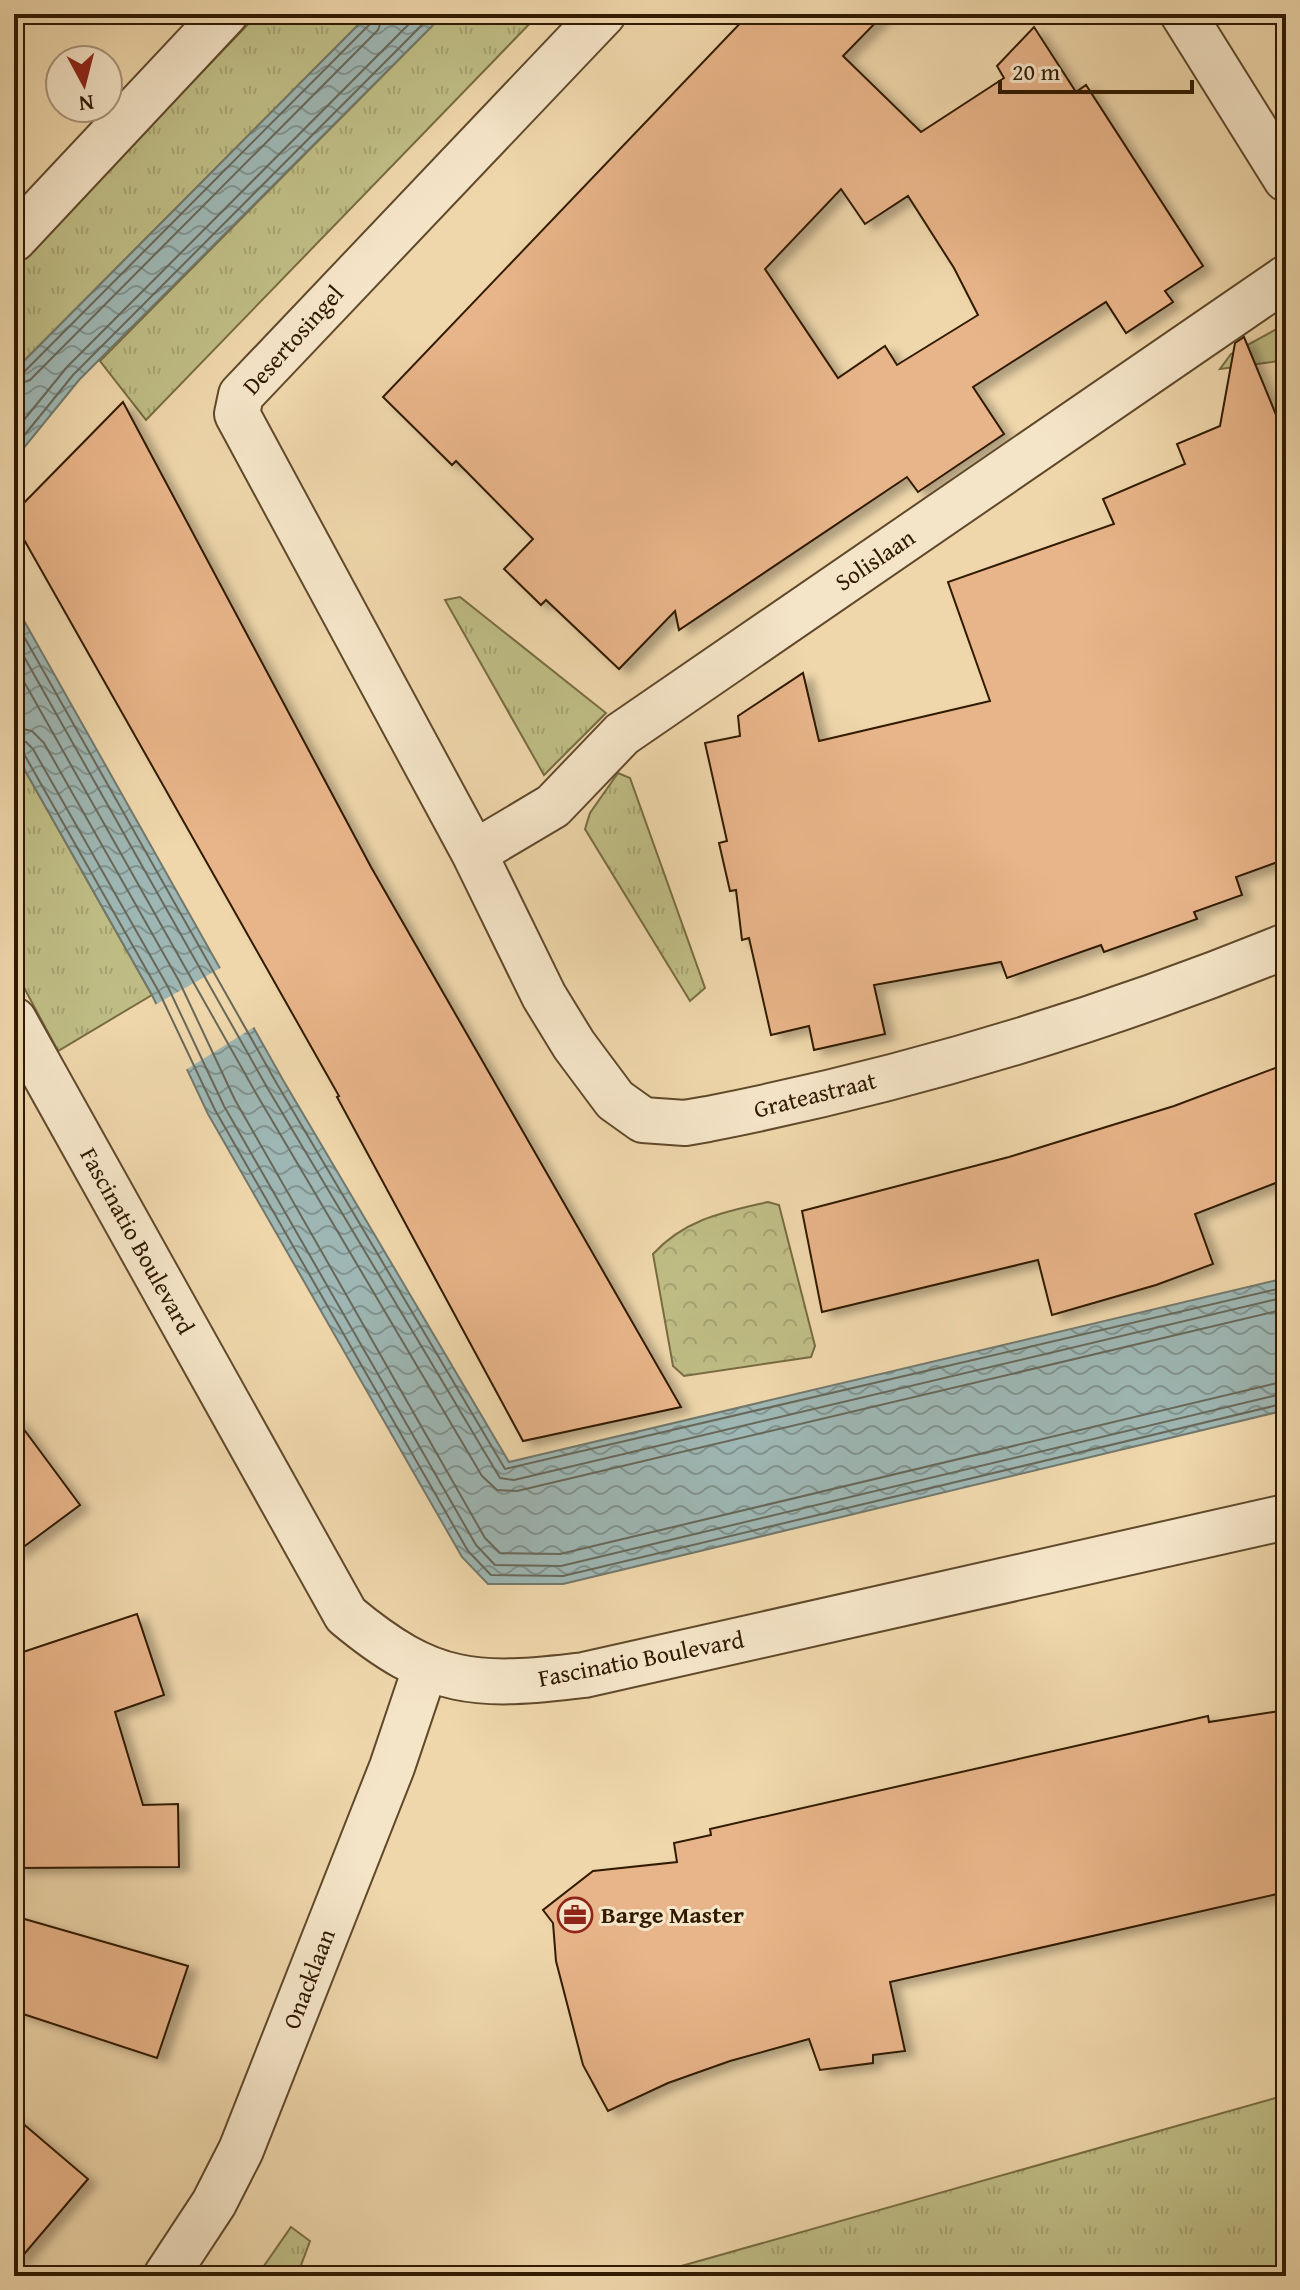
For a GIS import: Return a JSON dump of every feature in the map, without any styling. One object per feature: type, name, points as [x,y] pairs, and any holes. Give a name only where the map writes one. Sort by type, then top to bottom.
[{"type":"street","points":[[14,239],[225,14]]},
{"type":"street","name":"Desertosingel","points":[[474,853],[237,414],[241,395],[472,147],[603,14]]},
{"type":"street","points":[[1183,14],[1286,179]]},
{"type":"street","name":"Solislaan","points":[[474,853],[553,806],[622,734],[1286,278]]},
{"type":"street","name":"Grateastraat","points":[[474,853],[544,996],[598,1078],[627,1111],[643,1120],[665,1123],[685,1123],[765,1108],[1021,1041],[1102,1017],[1286,946]]},
{"type":"street","name":"Fascinatio Boulevard","points":[[14,1020],[346,1615],[386,1648],[425,1669],[467,1681],[526,1682],[584,1675],[1286,1517]]},
{"type":"street","name":"Onacklaan","points":[[166,2276],[214,2203],[241,2150],[392,1767],[425,1669]]},
{"type":"green space","points":[[258,14],[369,14],[14,371],[14,267]]},
{"type":"green space","points":[[444,14],[539,14],[146,420],[100,361]]},
{"type":"green space","points":[[1286,324],[1286,360],[1220,369],[1231,354]]},
{"type":"green space","points":[[460,597],[606,713],[544,775],[445,600]]},
{"type":"green space","points":[[14,751],[152,995],[58,1051],[14,969]]},
{"type":"green space","points":[[618,773],[630,778],[705,988],[690,1001],[585,829],[590,813]]},
{"type":"green space","points":[[768,1202],[779,1205],[815,1346],[811,1357],[684,1376],[673,1366],[653,1254],[665,1242],[692,1225]]},
{"type":"green space","points":[[1286,2095],[1286,2276],[646,2276]]},
{"type":"green space","points":[[291,2227],[310,2241],[297,2276],[257,2276]]},
{"type":"water","points":[[369,14],[444,14],[79,380],[14,460],[14,371]]},
{"type":"water","points":[[14,603],[283,1080],[509,1462],[1286,1278],[1286,1410],[563,1584],[488,1584],[462,1557],[208,1114],[152,995],[14,751]]},
{"type":"pier","points":[[224,966],[257,1025],[184,1071],[153,1006]]},
{"type":"building","points":[[749,14],[884,14],[843,56],[921,132],[1004,78],[997,66],[1034,27],[1076,92],[1086,85],[1203,266],[1165,291],[1173,302],[1126,333],[1106,302],[973,387],[1004,434],[918,492],[907,477],[679,630],[675,611],[619,669],[546,600],[541,605],[504,569],[533,539],[456,461],[452,465],[383,397]],"holes":[[[841,189],[865,224],[908,196],[954,268],[978,315],[897,365],[885,346],[838,378],[765,269]]]},
{"type":"building","points":[[1244,337],[1286,439],[1286,859],[1236,877],[1242,895],[1194,912],[1197,919],[1104,952],[1101,945],[1007,978],[1001,962],[874,985],[885,1034],[814,1050],[809,1026],[771,1035],[749,938],[742,940],[736,890],[730,891],[719,843],[727,841],[705,743],[740,736],[738,716],[803,673],[819,741],[990,701],[948,582],[1114,524],[1103,499],[1185,464],[1177,444],[1220,426],[1235,343]]},
{"type":"building","points":[[123,402],[371,867],[681,1407],[523,1441],[339,1096],[14,522],[14,513]]},
{"type":"building","points":[[1286,1064],[1286,1179],[1195,1214],[1213,1264],[1156,1285],[1052,1315],[1038,1260],[822,1312],[802,1211],[1009,1157],[1174,1106]]},
{"type":"building","points":[[14,1416],[80,1505],[14,1554]]},
{"type":"building","points":[[137,1614],[164,1695],[115,1712],[143,1805],[178,1804],[179,1867],[16,1868],[14,1655]]},
{"type":"building","points":[[1286,1710],[1286,1892],[890,1982],[905,2051],[873,2055],[873,2063],[820,2070],[809,2039],[730,2061],[668,2083],[608,2111],[583,2065],[556,1961],[553,1923],[543,1910],[593,1871],[677,1862],[674,1843],[711,1835],[710,1829],[1208,1716],[1209,1722]]},
{"type":"building","points":[[14,1916],[188,1966],[157,2058],[14,2011]]},
{"type":"building","points":[[14,2116],[88,2179],[14,2266]]},
{"type":"place","name":"Barge Master","points":[[575,1915]]}]
